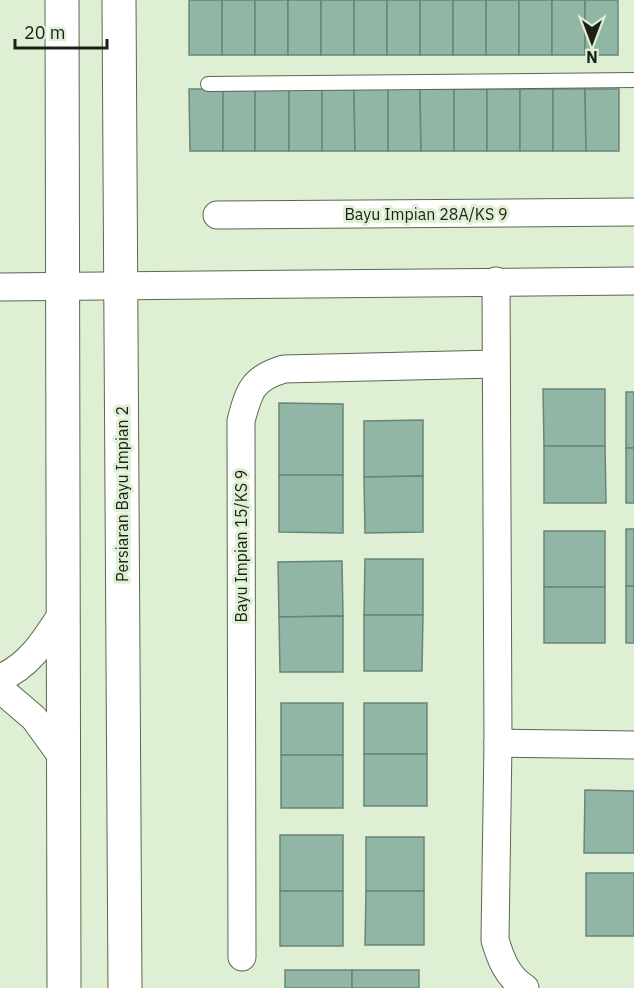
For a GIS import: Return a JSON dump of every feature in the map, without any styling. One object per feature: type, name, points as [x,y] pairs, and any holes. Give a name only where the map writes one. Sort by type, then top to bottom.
[{"type":"street","points":[[62,0],[64,988]]},
{"type":"street","name":"Persiaran Bayu Impian 2","points":[[119,0],[124,988]]},
{"type":"street","name":"Bayu Impian 28A/KS 9","points":[[217,215],[634,212]]},
{"type":"street","points":[[0,287],[496,280],[634,281]]},
{"type":"street","points":[[496,280],[498,743],[495,940],[503,964],[514,981],[525,988]]},
{"type":"street","name":"Bayu Impian 15/KS 9","points":[[242,957],[241,421],[248,393],[265,375],[284,369],[495,364]]},
{"type":"street","points":[[0,678],[27,661],[43,643],[63,612]]},
{"type":"street","points":[[0,689],[34,718],[63,758]]},
{"type":"street","points":[[498,743],[634,745]]},
{"type":"lane","points":[[208,84],[634,80]]},
{"type":"building","points":[[189,0],[222,0],[222,55],[189,55]]},
{"type":"building","points":[[222,0],[255,0],[255,55],[222,55]]},
{"type":"building","points":[[255,0],[288,0],[288,55],[255,55]]},
{"type":"building","points":[[288,0],[321,0],[321,55],[288,55]]},
{"type":"building","points":[[321,0],[354,0],[354,55],[321,55]]},
{"type":"building","points":[[354,0],[387,0],[387,55],[354,55]]},
{"type":"building","points":[[387,0],[420,0],[420,55],[387,55]]},
{"type":"building","points":[[420,0],[453,0],[453,55],[420,55]]},
{"type":"building","points":[[453,0],[486,0],[486,55],[453,55]]},
{"type":"building","points":[[486,0],[519,0],[519,55],[486,55]]},
{"type":"building","points":[[519,0],[552,0],[552,55],[519,55]]},
{"type":"building","points":[[552,0],[585,0],[585,55],[552,55]]},
{"type":"building","points":[[585,0],[618,0],[618,55],[585,55]]},
{"type":"building","points":[[189,89],[223,89],[223,151],[190,151]]},
{"type":"building","points":[[223,89],[255,89],[255,151],[223,151]]},
{"type":"building","points":[[255,89],[289,89],[289,151],[255,151]]},
{"type":"building","points":[[289,89],[322,89],[322,151],[289,151]]},
{"type":"building","points":[[322,89],[354,89],[355,151],[322,151]]},
{"type":"building","points":[[354,89],[388,89],[388,151],[355,151]]},
{"type":"building","points":[[388,89],[420,89],[421,151],[388,151]]},
{"type":"building","points":[[420,89],[454,89],[454,151],[421,151]]},
{"type":"building","points":[[454,89],[487,89],[487,151],[454,151]]},
{"type":"building","points":[[487,89],[520,89],[520,151],[487,151]]},
{"type":"building","points":[[520,89],[553,89],[553,151],[520,151]]},
{"type":"building","points":[[553,89],[585,89],[586,151],[553,151]]},
{"type":"building","points":[[585,89],[619,89],[619,151],[586,151]]},
{"type":"building","points":[[543,389],[605,389],[605,446],[544,446]]},
{"type":"building","points":[[626,392],[634,392],[634,448],[626,448]]},
{"type":"building","points":[[279,403],[343,404],[343,475],[279,475]]},
{"type":"building","points":[[423,420],[423,476],[364,477],[364,421]]},
{"type":"building","points":[[544,446],[605,446],[606,503],[544,503]]},
{"type":"building","points":[[626,448],[634,448],[634,503],[626,503]]},
{"type":"building","points":[[279,475],[343,475],[343,533],[279,532]]},
{"type":"building","points":[[423,476],[423,532],[365,533],[364,477]]},
{"type":"building","points":[[626,529],[634,529],[634,586],[626,586]]},
{"type":"building","points":[[544,531],[605,531],[605,587],[544,587]]},
{"type":"building","points":[[365,559],[423,559],[423,615],[364,615]]},
{"type":"building","points":[[342,561],[343,616],[279,617],[278,562]]},
{"type":"building","points":[[626,586],[634,586],[634,643],[626,643]]},
{"type":"building","points":[[544,587],[605,587],[605,643],[544,643]]},
{"type":"building","points":[[364,615],[423,615],[422,671],[364,671]]},
{"type":"building","points":[[343,616],[343,672],[280,672],[279,617]]},
{"type":"building","points":[[281,703],[343,703],[343,755],[281,755]]},
{"type":"building","points":[[364,703],[427,703],[427,754],[364,754]]},
{"type":"building","points":[[364,754],[427,754],[427,806],[364,806]]},
{"type":"building","points":[[281,755],[343,755],[343,808],[281,808]]},
{"type":"building","points":[[585,790],[634,791],[634,853],[584,853]]},
{"type":"building","points":[[280,835],[343,835],[343,891],[280,891]]},
{"type":"building","points":[[366,837],[424,837],[424,891],[366,891]]},
{"type":"building","points":[[586,873],[634,873],[634,936],[586,936]]},
{"type":"building","points":[[280,891],[343,891],[343,946],[280,946]]},
{"type":"building","points":[[366,891],[424,891],[424,945],[365,945]]},
{"type":"building","points":[[285,970],[352,970],[352,988],[285,988]]},
{"type":"building","points":[[352,970],[419,970],[419,988],[352,988]]}]
